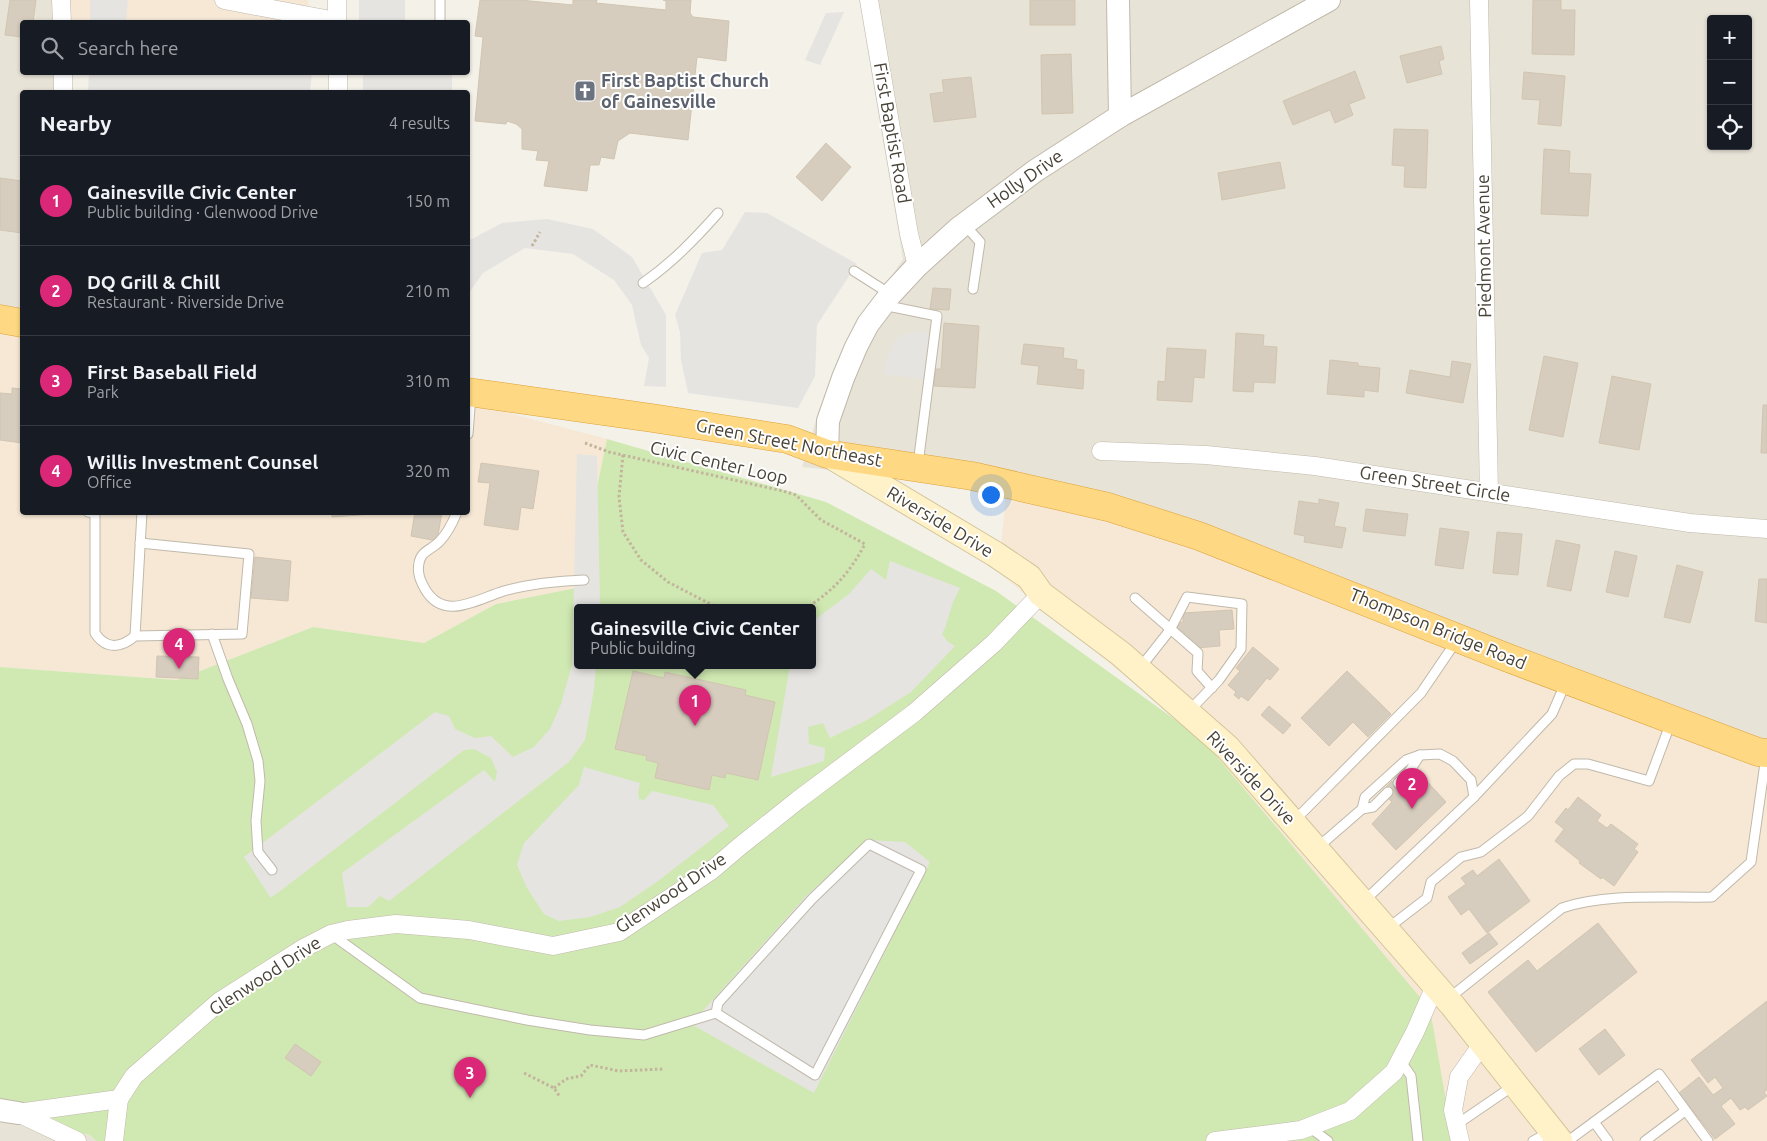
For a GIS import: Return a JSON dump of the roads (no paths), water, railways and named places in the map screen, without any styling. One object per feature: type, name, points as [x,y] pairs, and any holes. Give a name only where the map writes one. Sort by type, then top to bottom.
[{"type":"highway","points":[[0,319],[20,323]]},
{"type":"highway","name":"Green Street Northeast","points":[[470,392],[787,440],[826,454],[972,476],[1108,507]]},
{"type":"highway","name":"Thompson Bridge Road","points":[[1108,507],[1198,536],[1567,680],[1758,752],[1767,753]]},
{"type":"main road","name":"Riverside Drive","points":[[826,454],[995,554],[1029,577],[1041,594],[1121,654],[1228,748],[1441,992],[1516,1084],[1553,1139]]},
{"type":"street","points":[[61,0],[62,20]]},
{"type":"street","points":[[336,20],[337,0]]},
{"type":"street","name":"First Baptist Road","points":[[869,0],[909,234],[917,266]]},
{"type":"street","points":[[1118,0],[1120,116]]},
{"type":"street","name":"Holly Drive","points":[[826,454],[828,421],[843,378],[864,332],[886,300],[917,266],[964,224],[1035,171],[1120,116],[1329,0]]},
{"type":"street","name":"Piedmont Avenue","points":[[1479,0],[1489,492]]},
{"type":"street","points":[[233,1],[326,20]]},
{"type":"street","points":[[63,75],[63,90]]},
{"type":"street","points":[[338,75],[338,90]]},
{"type":"street","name":"Green Street Circle","points":[[1101,451],[1206,455],[1316,466],[1690,524],[1767,529]]},
{"type":"street","name":"Glenwood Drive","points":[[114,1141],[119,1099],[134,1076],[220,1001],[331,934],[396,924],[469,930],[553,946],[619,932],[712,870],[798,800],[914,713],[994,644],[1041,594]]},
{"type":"street","points":[[1215,1141],[1301,1130],[1350,1111],[1394,1072],[1415,1032],[1441,992]]},
{"type":"street","points":[[1458,1133],[1453,1110],[1459,1077],[1483,1043]]},
{"type":"street","points":[[9,1111],[119,1099]]},
{"type":"street","points":[[9,1111],[77,1141]]},
{"type":"lane","points":[[440,0],[440,20]]},
{"type":"lane","points":[[643,283],[692,242],[718,213]]},
{"type":"lane","points":[[964,224],[980,242],[973,289]]},
{"type":"lane","points":[[854,271],[886,300],[937,316],[918,467]]},
{"type":"lane","points":[[95,515],[95,633],[100,641],[113,646],[127,643],[134,636],[142,515]]},
{"type":"lane","points":[[456,515],[439,542],[424,552],[419,561],[419,578],[428,595],[440,604],[456,606],[472,604],[504,591],[564,581],[584,580]]},
{"type":"lane","points":[[134,636],[242,634],[249,554],[140,543]]},
{"type":"lane","points":[[1138,670],[1170,630],[1187,597],[1242,604],[1241,649],[1212,688],[1187,712]]},
{"type":"lane","points":[[1135,598],[1198,654],[1197,671],[1212,688]]},
{"type":"lane","points":[[212,634],[247,724],[258,760],[260,781],[256,821],[258,852],[272,870]]},
{"type":"lane","points":[[1293,823],[1421,693],[1458,638]]},
{"type":"lane","points":[[1362,902],[1474,796],[1552,714],[1567,680]]},
{"type":"lane","points":[[1386,930],[1427,898],[1431,882],[1461,857],[1481,852],[1528,816],[1559,776],[1574,764],[1588,764],[1649,781],[1672,720]]},
{"type":"lane","points":[[1441,992],[1562,908],[1581,902],[1610,899],[1712,897],[1751,862],[1767,753]]},
{"type":"lane","points":[[1362,809],[1365,797],[1406,760],[1420,755],[1440,754],[1453,761],[1471,780],[1474,796]]},
{"type":"lane","points":[[1398,783],[1409,772],[1420,755]]},
{"type":"lane","points":[[1316,848],[1362,809],[1373,807],[1388,792]]},
{"type":"lane","points":[[331,934],[420,998],[517,1018],[590,1030],[644,1035],[716,1014],[816,1075],[921,870],[869,844],[836,874],[787,925],[764,954],[718,1003],[716,1014]]},
{"type":"lane","points":[[1400,1060],[1411,1076],[1418,1141]]},
{"type":"lane","points":[[1553,1139],[1594,1122],[1659,1074],[1708,1141]]},
{"type":"lane","points":[[1458,1133],[1516,1084]]},
{"type":"lane","points":[[1645,1141],[1685,1111]]},
{"type":"lane","points":[[1594,1122],[1608,1141]]},
{"type":"lane","points":[[1309,1127],[1328,1141]]},
{"type":"place","name":"First Baptist Church of Gainesville","points":[[585,91]]},
{"type":"place","name":"Willis Investment Counsel","points":[[179,669]]},
{"type":"place","name":"Gainesville Civic Center","points":[[695,726]]},
{"type":"place","name":"DQ Grill & Chill","points":[[1412,809]]},
{"type":"place","name":"First Baseball Field","points":[[470,1098]]}]
